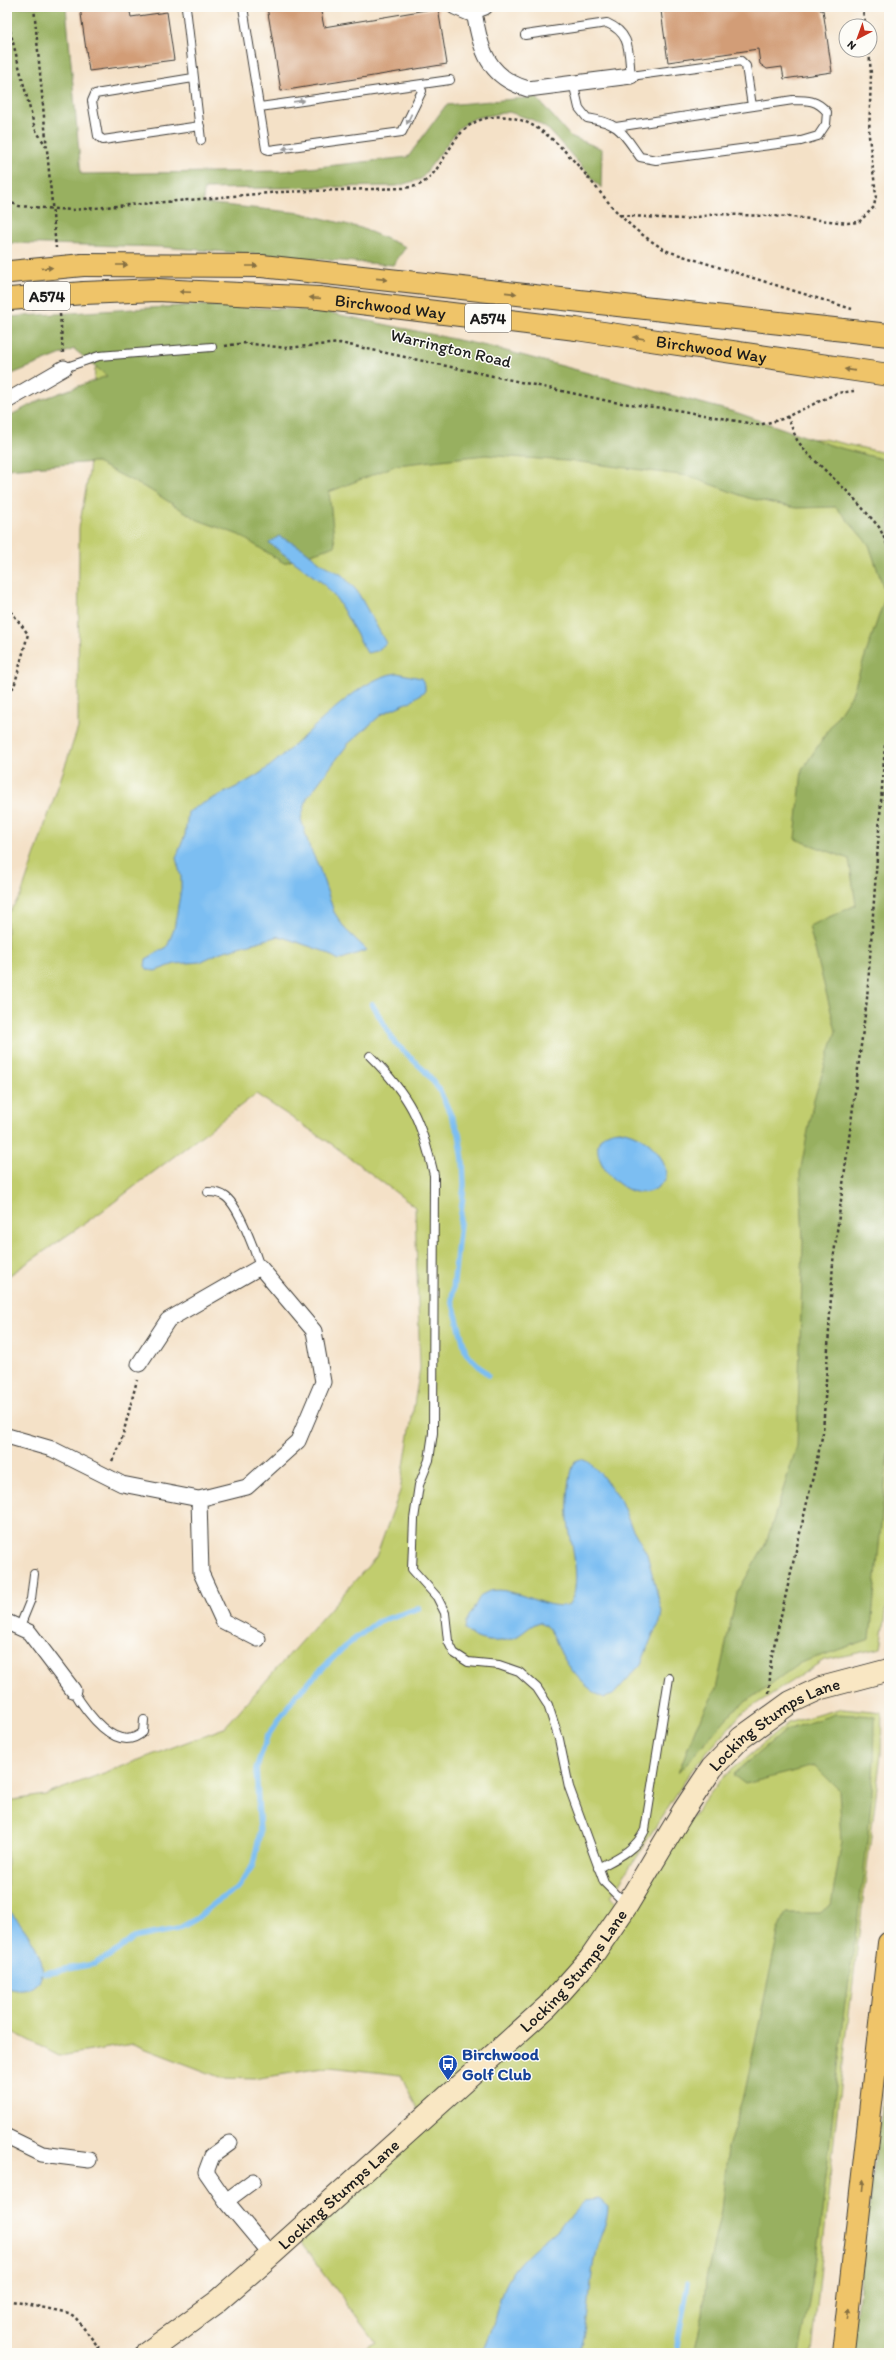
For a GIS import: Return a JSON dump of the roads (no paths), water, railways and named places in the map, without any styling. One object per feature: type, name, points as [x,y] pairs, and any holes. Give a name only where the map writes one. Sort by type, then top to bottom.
[{"type":"main road","name":"Birchwood Way","points":[[9,272],[84,265],[262,266],[889,334]]},
{"type":"main road","name":"Birchwood Way","points":[[9,299],[84,293],[157,290],[319,298],[576,329],[889,375]]},
{"type":"main road","points":[[843,2353],[889,1943]]},
{"type":"street","points":[[455,7],[462,11],[479,10],[484,56],[493,68],[504,78],[516,85],[528,89],[573,82],[631,76]]},
{"type":"street","points":[[7,401],[64,368]]},
{"type":"street","points":[[7,1436],[52,1449],[122,1484],[199,1499],[247,1487],[298,1442],[323,1382],[314,1331],[260,1267],[168,1320],[139,1364]]},
{"type":"street","points":[[199,1499],[201,1573],[223,1621],[258,1639]]},
{"type":"street","points":[[14,1624],[29,1632],[73,1690]]},
{"type":"street","name":"Locking Stumps Lane","points":[[147,2353],[217,2302],[548,2006],[590,1959],[627,1905],[684,1810],[712,1768],[741,1738],[768,1716],[791,1702],[815,1691],[853,1678],[889,1670]]},
{"type":"street","points":[[7,2137],[42,2154],[89,2160]]},
{"type":"street","points":[[230,2143],[212,2156],[206,2172],[226,2201],[271,2255]]},
{"type":"street","points":[[226,2201],[253,2181]]},
{"type":"lane","points":[[186,7],[201,140]]},
{"type":"lane","points":[[243,7],[265,146],[269,150],[401,133],[404,130],[422,91],[419,84]]},
{"type":"lane","points":[[525,35],[607,23],[618,28],[627,38],[631,76],[741,61],[746,66],[752,106]]},
{"type":"lane","points":[[193,78],[96,94],[92,102],[98,136],[103,140],[200,126]]},
{"type":"lane","points":[[260,107],[450,80]]},
{"type":"lane","points":[[573,82],[579,108],[587,118],[607,121],[616,127],[622,131],[640,157],[656,160],[801,141],[818,136],[826,124],[826,112],[819,103],[810,100],[793,100],[616,127]]},
{"type":"lane","points":[[64,368],[99,356],[212,347]]},
{"type":"lane","points":[[370,1056],[389,1075],[409,1101],[425,1136],[434,1175],[433,1433],[429,1460],[419,1485],[415,1512],[412,1569],[437,1597],[445,1613],[448,1641],[454,1653],[468,1662],[499,1665],[519,1672],[537,1688],[548,1705],[559,1739],[569,1787],[598,1868],[604,1882],[627,1905]]},
{"type":"lane","points":[[208,1192],[217,1193],[226,1197],[253,1245],[260,1267]]},
{"type":"lane","points":[[14,1624],[31,1599],[34,1574]]},
{"type":"lane","points":[[598,1868],[628,1852],[640,1841],[645,1830],[669,1678]]},
{"type":"lane","points":[[73,1690],[86,1712],[102,1728],[122,1738],[136,1738],[143,1732],[144,1720]]},
{"type":"water","points":[[279,536],[302,548],[322,564],[342,575],[357,591],[386,643],[377,651],[367,653],[338,601],[324,584],[269,543]]},
{"type":"water","points":[[397,673],[421,678],[425,685],[425,691],[411,701],[382,714],[348,744],[307,798],[301,819],[309,846],[319,867],[334,912],[345,929],[367,950],[339,960],[323,951],[279,936],[221,952],[200,962],[175,964],[155,971],[148,970],[145,966],[146,959],[167,947],[174,929],[181,889],[181,877],[176,858],[185,835],[188,812],[256,776],[271,765],[325,717],[362,687],[380,678]]},
{"type":"water","points":[[619,1130],[636,1135],[644,1140],[652,1146],[662,1160],[666,1178],[652,1190],[637,1192],[622,1186],[609,1175],[600,1161],[598,1147],[603,1136]]},
{"type":"water","points":[[581,1459],[589,1462],[600,1473],[620,1499],[630,1524],[647,1554],[662,1612],[660,1623],[653,1634],[641,1664],[613,1695],[604,1698],[586,1686],[576,1675],[560,1652],[552,1633],[540,1622],[516,1637],[503,1641],[482,1640],[476,1638],[465,1630],[467,1621],[480,1597],[485,1593],[494,1590],[515,1593],[548,1604],[558,1606],[568,1605],[575,1588],[576,1578],[568,1521],[568,1494],[575,1461]]},
{"type":"water","points":[[7,1908],[28,1934],[40,1956],[42,1967],[41,1976],[33,1987],[26,1990],[7,1988]]},
{"type":"water","points":[[599,2199],[608,2207],[608,2213],[595,2255],[586,2329],[579,2353],[482,2353],[492,2329],[504,2287],[515,2268],[530,2252],[564,2223],[585,2201]]},
{"type":"waterway","points":[[372,1004],[395,1043],[425,1071],[439,1089],[459,1133],[463,1160],[464,1185],[452,1300],[466,1353],[488,1375]]},
{"type":"waterway","points":[[44,1973],[95,1964],[119,1950],[133,1938],[178,1929],[196,1919],[215,1903],[238,1888],[253,1865],[260,1832],[256,1769],[267,1737],[296,1695],[343,1648],[377,1622],[419,1608]]},
{"type":"waterway","points":[[676,2353],[688,2283]]},
{"type":"place","name":"Birchwood Golf Club","points":[[448,2081]]}]
